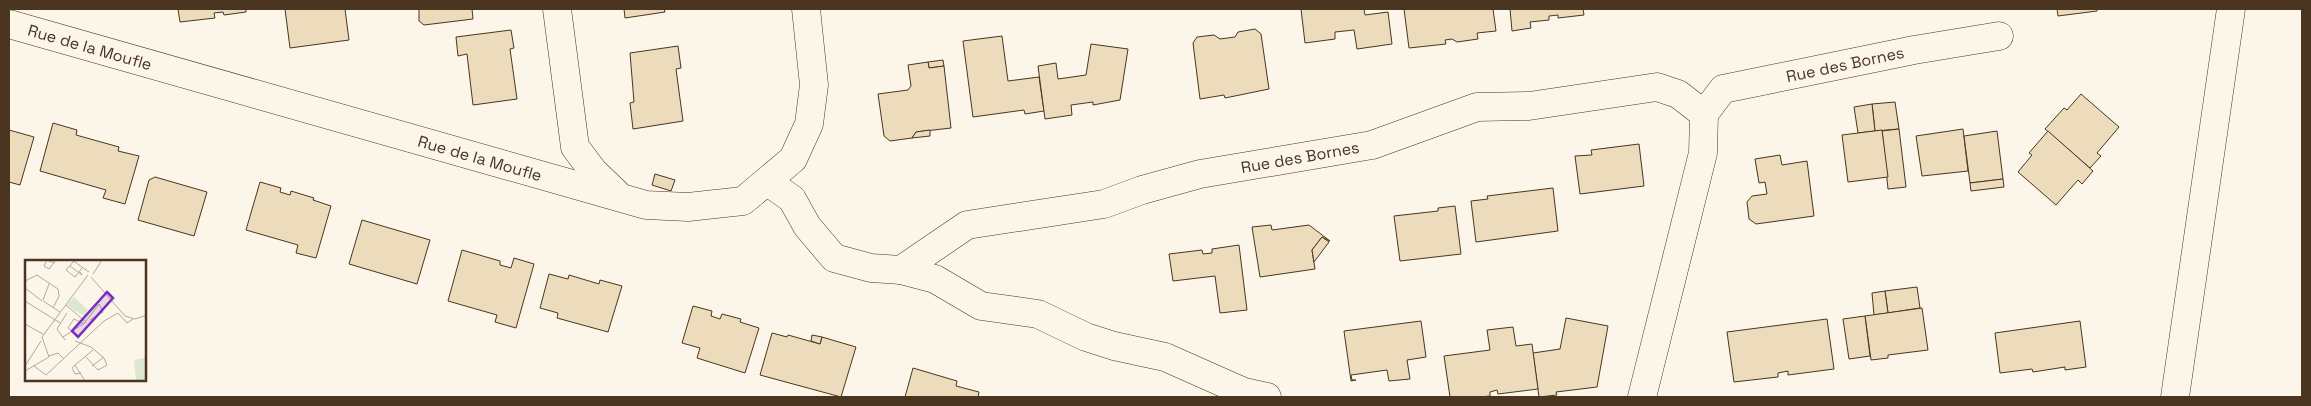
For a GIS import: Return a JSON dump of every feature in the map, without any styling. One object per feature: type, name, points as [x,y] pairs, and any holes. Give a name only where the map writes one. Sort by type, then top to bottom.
[{"type":"street","points":[[557,9],[575,147],[593,171],[621,198]]},
{"type":"street","name":"Rue de la Moufle","points":[[9,24],[646,205],[688,207],[743,201],[768,182],[793,159],[809,124],[814,85],[806,9]]},
{"type":"street","points":[[2174,397],[2231,9]]},
{"type":"street","name":"Rue des Bornes","points":[[901,270],[967,225],[1104,204],[1142,190],[1200,174],[1372,145],[1476,107],[1529,106],[1658,87],[1678,94],[1704,114],[1723,89],[1914,50],[1999,36]]},
{"type":"street","points":[[1642,397],[1703,153],[1704,114]]},
{"type":"street","points":[[768,182],[792,199],[808,226],[834,258],[871,268],[901,270],[935,279],[982,306],[1038,314],[1086,337],[1114,346],[1165,357],[1244,392],[1266,397]]},
{"type":"building","points":[[178,9],[246,9],[246,12],[224,15],[223,12],[214,13],[215,18],[180,22]]},
{"type":"building","points":[[285,9],[345,9],[349,40],[290,48]]},
{"type":"building","points":[[419,9],[472,9],[473,19],[424,25],[419,21]]},
{"type":"building","points":[[624,9],[664,9],[665,12],[625,18]]},
{"type":"building","points":[[1301,9],[1364,9],[1365,15],[1388,12],[1392,44],[1357,49],[1354,30],[1335,32],[1335,39],[1305,43]]},
{"type":"building","points":[[1404,9],[1493,9],[1496,31],[1477,33],[1478,39],[1457,42],[1452,39],[1445,40],[1446,44],[1409,48]]},
{"type":"building","points":[[1510,9],[1583,9],[1584,15],[1558,18],[1558,15],[1549,16],[1549,20],[1530,22],[1531,28],[1512,31]]},
{"type":"building","points":[[2057,9],[2097,9],[2097,11],[2058,16]]},
{"type":"building","points":[[1255,29],[1261,34],[1269,89],[1225,98],[1224,95],[1200,99],[1193,43],[1197,37],[1214,35],[1220,39],[1235,37],[1238,32]]},
{"type":"building","points":[[511,30],[514,48],[510,49],[517,99],[473,105],[467,54],[458,56],[456,37]]},
{"type":"building","points":[[1002,36],[1008,81],[1039,77],[1044,111],[1025,114],[1024,110],[973,117],[963,41]]},
{"type":"building","points":[[1091,44],[1128,49],[1120,100],[1093,105],[1093,102],[1071,105],[1072,115],[1045,119],[1038,66],[1056,63],[1058,79],[1086,75]]},
{"type":"building","points":[[678,46],[681,68],[676,69],[683,121],[633,129],[630,103],[634,102],[630,53]]},
{"type":"building","points":[[943,60],[944,66],[929,68],[928,62]]},
{"type":"building","points":[[928,62],[929,68],[944,66],[951,128],[916,132],[912,138],[890,141],[884,136],[878,94],[908,90],[911,86],[908,65]]},
{"type":"building","points":[[2081,94],[2119,127],[2097,153],[2101,156],[2090,168],[2045,129],[2064,108],[2067,110]]},
{"type":"building","points":[[1895,102],[1899,129],[1875,131],[1872,104]]},
{"type":"building","points":[[1872,104],[1875,131],[1858,133],[1854,107]]},
{"type":"building","points":[[53,123],[77,130],[76,135],[119,147],[118,151],[139,156],[125,204],[103,198],[106,190],[40,171]]},
{"type":"building","points":[[1899,129],[1906,187],[1888,189],[1882,131]]},
{"type":"building","points":[[1963,129],[1968,171],[1922,176],[1916,136]]},
{"type":"building","points":[[9,130],[34,137],[20,185],[9,182]]},
{"type":"building","points":[[930,130],[930,136],[912,138],[916,132]]},
{"type":"building","points":[[1882,130],[1888,177],[1848,182],[1842,135]]},
{"type":"building","points":[[1997,131],[2003,179],[1970,183],[1964,136]]},
{"type":"building","points":[[2048,131],[2093,171],[2082,184],[2078,180],[2056,205],[2018,172],[2032,155],[2029,153]]},
{"type":"building","points":[[1639,144],[1644,186],[1580,194],[1575,156],[1592,155],[1591,150]]},
{"type":"building","points":[[1780,155],[1782,165],[1807,161],[1814,216],[1756,224],[1749,219],[1747,202],[1752,196],[1767,194],[1765,182],[1759,183],[1755,159]]},
{"type":"building","points":[[655,174],[675,180],[671,191],[652,185]]},
{"type":"building","points":[[155,177],[207,192],[194,236],[138,220],[149,180]]},
{"type":"building","points":[[2003,179],[2004,187],[1971,191],[1970,183]]},
{"type":"building","points":[[260,182],[281,188],[280,192],[290,195],[291,191],[314,198],[313,200],[331,206],[316,258],[296,253],[298,245],[246,230]]},
{"type":"building","points":[[1553,188],[1558,231],[1476,242],[1471,201],[1488,199],[1487,196]]},
{"type":"building","points":[[1455,206],[1461,254],[1400,261],[1394,216],[1438,211],[1438,208]]},
{"type":"building","points":[[362,220],[430,240],[417,284],[349,264]]},
{"type":"building","points":[[1271,225],[1272,230],[1309,225],[1330,241],[1322,237],[1312,250],[1315,269],[1260,277],[1252,227]]},
{"type":"building","points":[[1322,237],[1329,242],[1314,262],[1312,250]]},
{"type":"building","points":[[1239,245],[1247,310],[1220,313],[1215,276],[1173,281],[1169,254],[1202,250],[1203,254],[1212,253],[1212,249]]},
{"type":"building","points":[[462,250],[500,261],[500,265],[511,268],[514,258],[534,264],[516,328],[495,322],[497,315],[448,301]]},
{"type":"building","points":[[549,274],[568,279],[569,275],[599,284],[600,280],[622,286],[608,332],[557,318],[558,313],[540,308]]},
{"type":"building","points":[[1917,287],[1920,308],[1888,313],[1885,291]]},
{"type":"building","points":[[1885,291],[1888,313],[1874,315],[1872,293]]},
{"type":"building","points":[[693,306],[712,311],[711,316],[720,319],[722,314],[741,319],[740,322],[759,328],[745,373],[697,358],[700,348],[682,343]]},
{"type":"building","points":[[1922,308],[1928,350],[1888,355],[1888,358],[1871,360],[1865,316]]},
{"type":"building","points":[[1865,316],[1870,356],[1849,359],[1843,319]]},
{"type":"building","points":[[1566,318],[1608,326],[1597,387],[1556,392],[1557,395],[1539,397],[1533,353],[1560,349]]},
{"type":"building","points":[[1827,319],[1834,369],[1788,375],[1788,371],[1778,373],[1778,377],[1734,382],[1727,332]]},
{"type":"building","points":[[1421,321],[1426,357],[1407,360],[1410,379],[1389,381],[1387,370],[1351,375],[1352,380],[1356,380],[1351,381],[1344,331]]},
{"type":"building","points":[[2080,321],[2086,367],[2065,370],[2065,367],[2033,372],[2032,369],[2000,373],[1995,333]]},
{"type":"building","points":[[1513,327],[1516,346],[1532,344],[1538,389],[1498,394],[1497,390],[1490,392],[1490,396],[1450,397],[1444,356],[1490,350],[1487,330]]},
{"type":"building","points":[[772,333],[787,337],[788,335],[820,344],[822,337],[856,347],[841,397],[760,375]]},
{"type":"building","points":[[812,335],[822,337],[820,344],[811,341]]},
{"type":"building","points":[[913,368],[957,381],[956,386],[979,392],[978,397],[905,397]]}]
